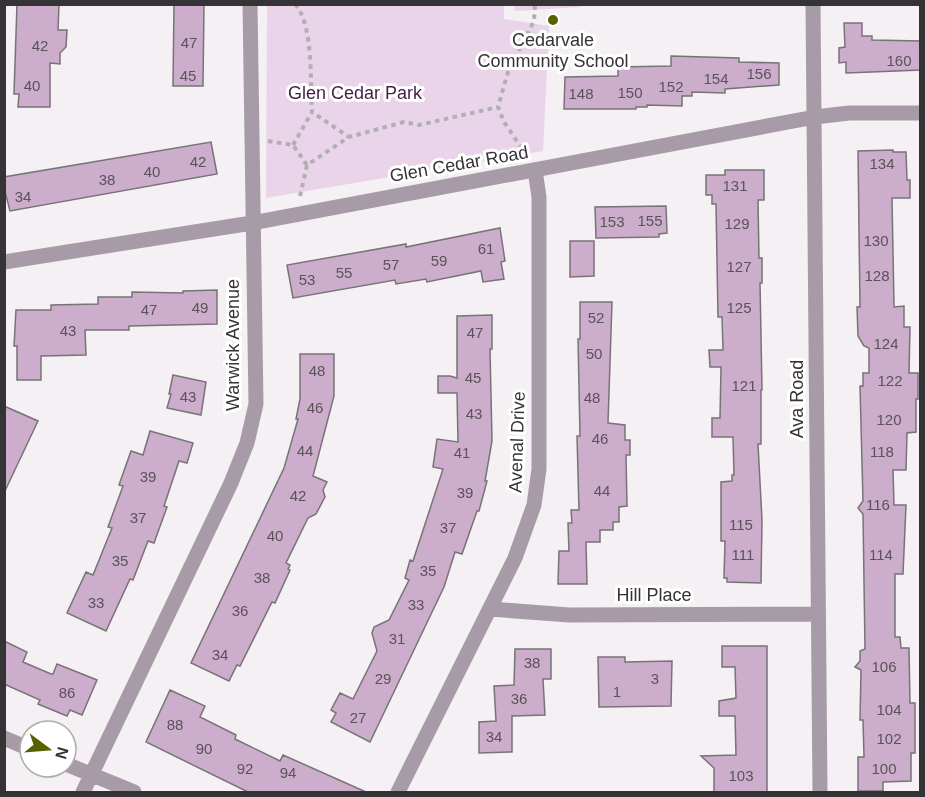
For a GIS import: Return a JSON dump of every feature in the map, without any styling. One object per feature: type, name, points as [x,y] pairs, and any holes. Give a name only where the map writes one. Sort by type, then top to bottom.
[{"type":"street","name":"Warwick Avenue","points":[[83,792],[231,483],[247,443],[256,404],[250,4]]},
{"type":"street","name":"Ava Road","points":[[813,4],[820,792]]},
{"type":"street","name":"Glen Cedar Road","points":[[4,262],[252,223],[815,117],[849,113],[921,113]]},
{"type":"street","name":"Avenal Drive","points":[[398,792],[515,558],[534,505],[539,469],[538,197],[535,170]]},
{"type":"street","name":"Hill Place","points":[[490,609],[569,615],[818,614]]},
{"type":"street","points":[[4,738],[18,744]]},
{"type":"street","points":[[78,769],[134,792]]},
{"type":"path","points":[[293,145],[312,112],[308,32],[302,12],[295,4]]},
{"type":"path","points":[[535,4],[534,21],[508,72],[498,107],[504,122],[535,170]]},
{"type":"path","points":[[300,196],[307,165],[349,137],[404,122],[419,125],[498,107]]},
{"type":"path","points":[[312,112],[349,137]]},
{"type":"path","points":[[268,141],[293,145],[307,165]]},
{"type":"green space","name":"Glen Cedar Park","points":[[267,5],[504,5],[504,19],[549,26],[543,151],[266,198]]},
{"type":"green space","points":[[514,5],[581,5],[581,7],[515,11]]},
{"type":"building","points":[[17,4],[59,4],[58,30],[67,30],[66,47],[60,53],[60,64],[50,63],[50,107],[18,107],[19,94],[14,94]]},
{"type":"building","points":[[174,4],[204,4],[203,86],[173,86]]},
{"type":"building","points":[[844,23],[862,23],[862,36],[872,36],[872,40],[921,41],[921,70],[846,73],[846,62],[839,63],[839,48],[845,47]]},
{"type":"building","points":[[671,56],[739,58],[739,62],[779,63],[779,85],[725,89],[725,93],[692,92],[692,96],[682,96],[682,106],[647,105],[647,107],[636,107],[636,109],[564,109],[565,77],[618,76],[618,67],[671,66]]},
{"type":"building","points":[[211,142],[217,174],[10,211],[4,188],[4,177]]},
{"type":"building","points":[[893,150],[893,152],[906,152],[907,180],[910,180],[910,198],[892,198],[894,307],[904,306],[904,327],[910,327],[909,373],[918,373],[916,432],[907,433],[906,470],[893,470],[894,505],[906,505],[903,574],[895,574],[895,637],[900,637],[901,648],[909,648],[910,703],[915,703],[915,753],[911,753],[911,781],[883,782],[883,791],[858,791],[858,757],[864,757],[863,720],[860,720],[861,670],[855,667],[860,661],[860,651],[865,649],[863,514],[858,508],[863,501],[860,386],[863,386],[863,373],[869,373],[869,348],[864,346],[858,336],[857,307],[860,307],[858,151]]},
{"type":"building","points":[[725,170],[764,170],[764,200],[758,200],[759,258],[762,258],[762,283],[760,283],[761,444],[758,444],[762,520],[761,583],[727,582],[727,578],[724,578],[725,541],[721,541],[721,482],[732,481],[732,475],[734,475],[733,437],[712,437],[712,418],[720,418],[721,367],[710,367],[709,350],[723,350],[722,317],[718,317],[716,204],[712,204],[712,195],[706,195],[706,175],[725,175]]},
{"type":"building","points":[[666,206],[667,233],[659,234],[659,237],[596,238],[595,207]]},
{"type":"building","points":[[500,228],[505,261],[501,262],[504,279],[483,282],[481,271],[427,282],[426,279],[396,284],[395,280],[293,298],[287,265],[406,244],[406,247]]},
{"type":"building","points":[[570,241],[594,241],[594,276],[570,277]]},
{"type":"building","points":[[217,290],[217,324],[129,326],[129,330],[85,330],[86,355],[41,356],[41,380],[17,380],[17,346],[14,346],[16,310],[51,310],[51,305],[98,304],[98,297],[132,297],[132,292],[183,293],[183,291]]},
{"type":"building","points":[[580,302],[612,302],[608,423],[625,425],[625,440],[630,440],[630,455],[626,455],[627,506],[619,507],[619,522],[613,522],[613,530],[600,530],[600,542],[586,542],[587,584],[558,584],[559,551],[569,551],[568,523],[572,523],[571,510],[579,510],[577,436],[580,436],[578,339],[580,339]]},
{"type":"building","points":[[492,315],[492,349],[490,349],[492,441],[485,481],[487,481],[479,511],[477,511],[462,554],[455,552],[444,587],[370,742],[331,722],[336,713],[331,710],[340,693],[353,699],[377,651],[372,633],[374,627],[389,620],[409,580],[405,578],[410,560],[413,561],[443,469],[433,467],[437,439],[458,442],[457,393],[438,393],[438,376],[457,378],[457,316]]},
{"type":"building","points":[[300,354],[334,354],[334,396],[313,476],[327,482],[323,490],[325,497],[316,514],[308,518],[286,563],[290,565],[288,569],[290,570],[275,603],[272,602],[240,666],[237,665],[229,681],[191,663],[284,468],[298,419],[296,419],[300,399]]},
{"type":"building","points":[[173,375],[206,382],[201,415],[167,408]]},
{"type":"building","points":[[4,406],[38,421],[4,493]]},
{"type":"building","points":[[150,431],[193,443],[187,463],[179,461],[164,506],[167,507],[154,543],[148,541],[133,580],[130,579],[106,631],[67,613],[86,572],[93,575],[112,528],[108,527],[123,486],[119,485],[131,451],[143,455]]},
{"type":"building","points":[[4,641],[27,652],[23,662],[51,674],[57,664],[97,680],[82,715],[70,710],[67,716],[38,704],[40,700],[4,684]]},
{"type":"building","points":[[722,646],[767,646],[767,792],[714,792],[714,768],[701,756],[736,755],[735,716],[719,716],[719,701],[736,698],[735,667],[722,667]]},
{"type":"building","points":[[515,649],[551,649],[551,679],[543,679],[545,715],[512,716],[512,752],[479,753],[479,722],[496,721],[494,686],[514,685]]},
{"type":"building","points":[[598,657],[625,657],[625,662],[672,661],[671,706],[599,707]]},
{"type":"building","points":[[170,690],[205,706],[200,717],[236,735],[235,739],[280,761],[283,755],[366,792],[248,792],[146,742]]},
{"type":"place","name":"Cedarvale Community School","points":[[553,20]]}]
